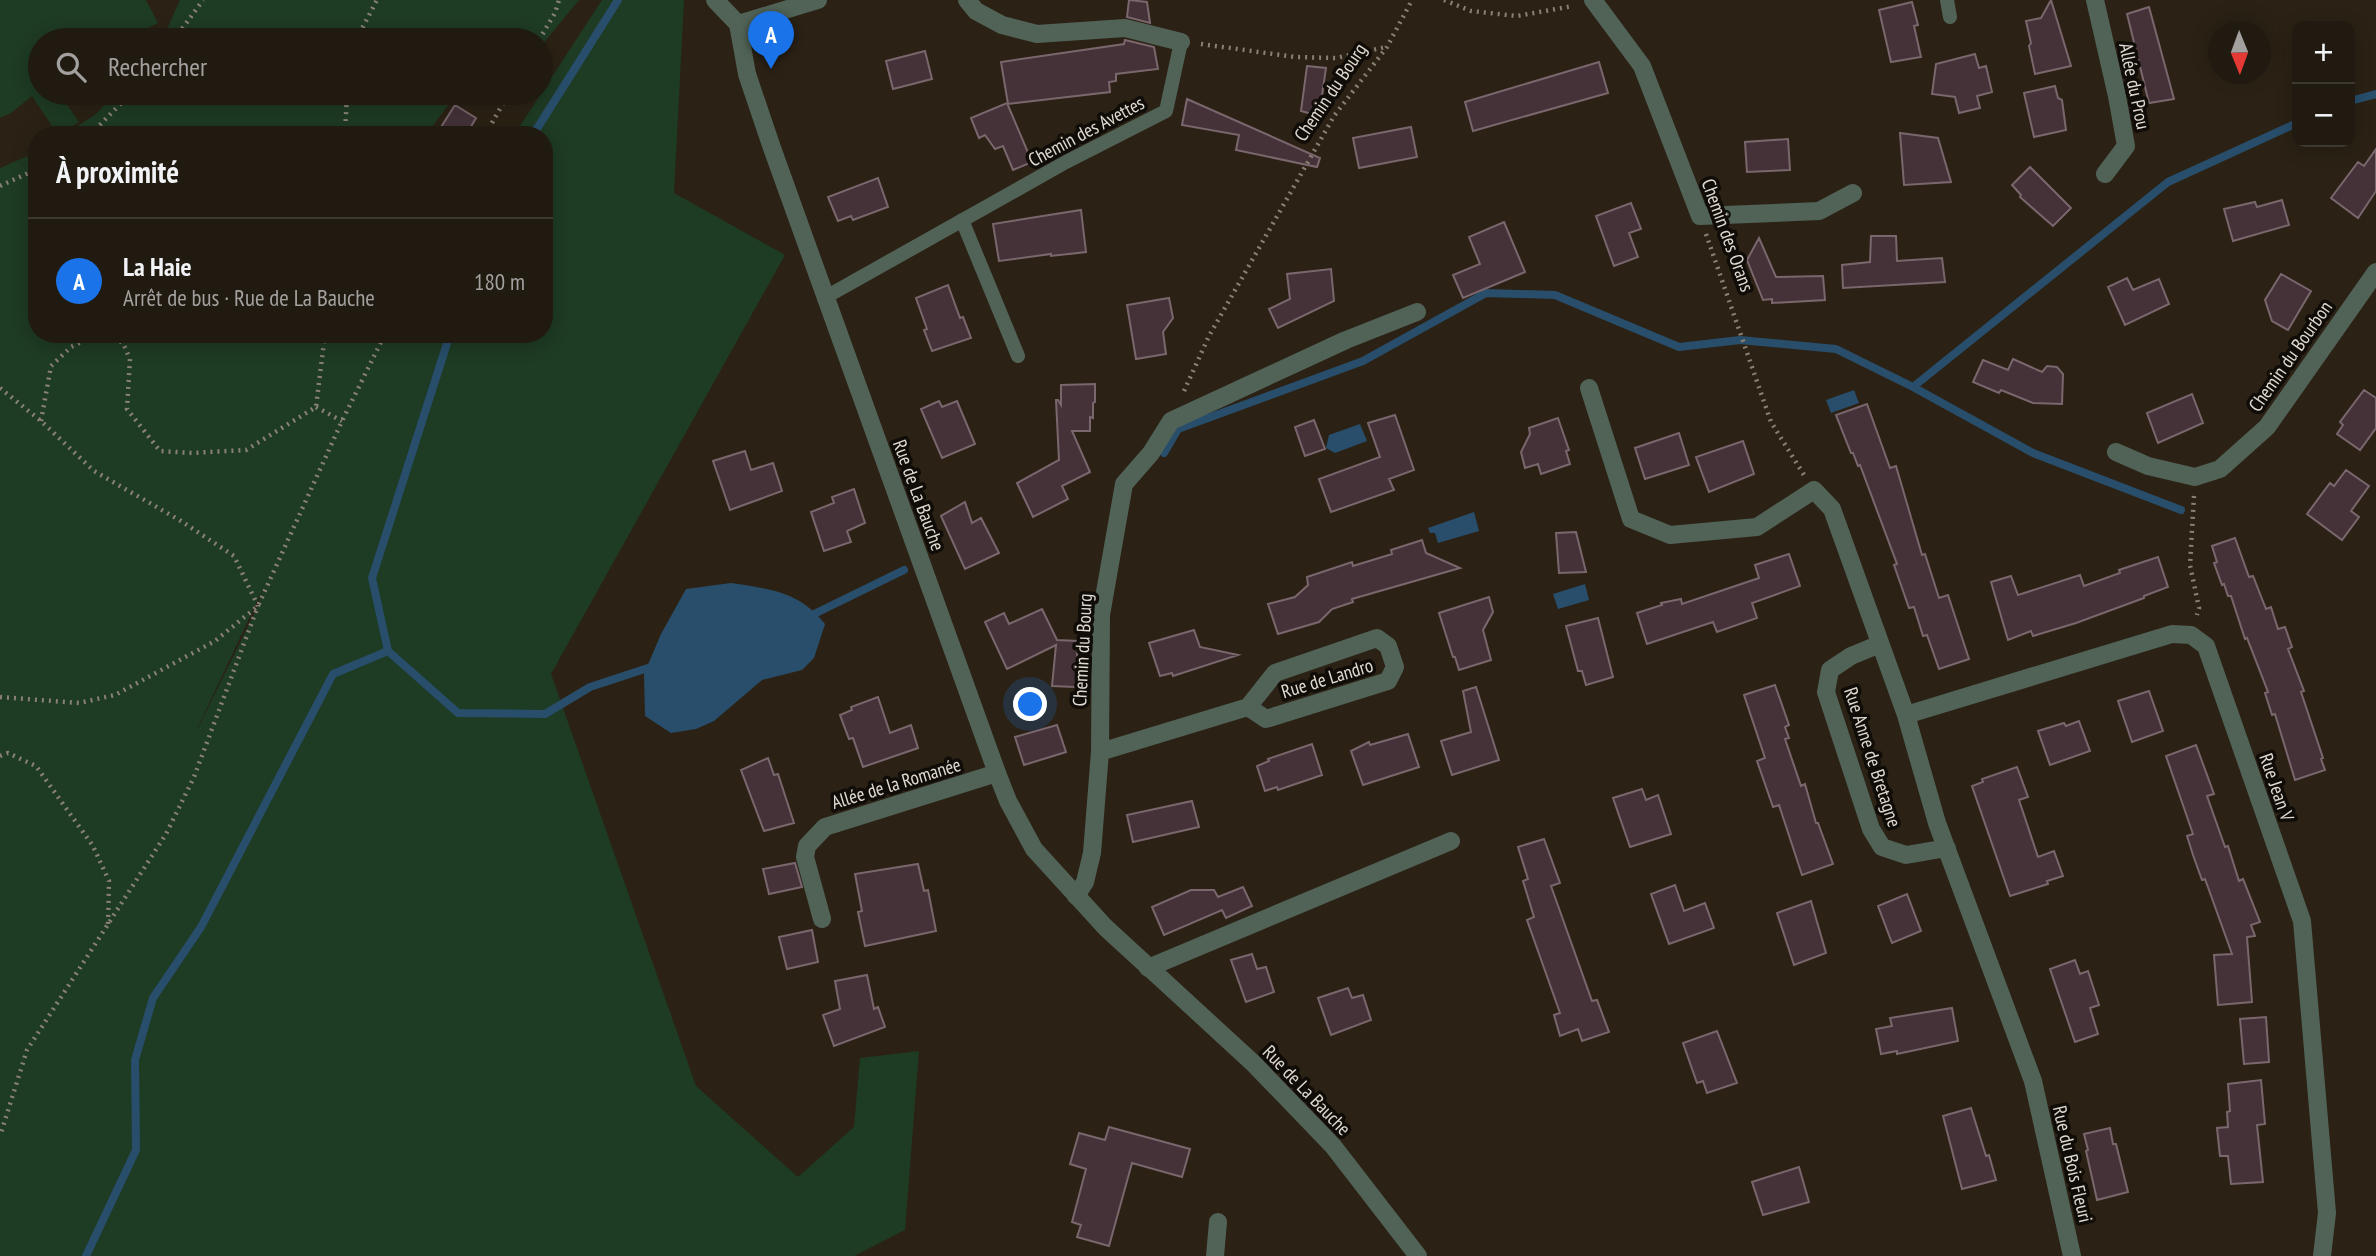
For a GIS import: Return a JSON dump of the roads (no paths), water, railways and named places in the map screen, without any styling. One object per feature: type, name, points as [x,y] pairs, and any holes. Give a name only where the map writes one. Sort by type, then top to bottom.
[{"type":"street","points":[[715,0],[738,24],[818,0]]},
{"type":"street","points":[[967,0],[976,11],[1002,25],[1037,34],[1125,28],[1181,42]]},
{"type":"street","name":"Allée du Prou","points":[[2095,0],[2126,146],[2105,174]]},
{"type":"street","name":"Chemin des Orans","points":[[1594,1],[1642,65],[1700,216],[1819,211],[1853,193]]},
{"type":"street","name":"Rue de La Bauche","points":[[738,24],[747,74],[824,298],[997,774],[1034,849],[1149,968],[1253,1063],[1333,1146],[1418,1256]]},
{"type":"street","name":"Chemin du Bourbon","points":[[2116,452],[2148,466],[2195,477],[2220,469],[2267,427],[2376,272]]},
{"type":"street","name":"Chemin du Bourg","points":[[1076,895],[1085,882],[1092,853],[1100,752],[1101,615],[1124,484],[1151,453],[1171,421],[1346,340],[1417,312]]},
{"type":"street","points":[[1590,388],[1631,519],[1670,535],[1757,527],[1814,490],[1832,509],[1906,715],[1937,823],[1947,848]]},
{"type":"street","name":"Rue Jean V","points":[[1906,715],[2172,634],[2191,635],[2206,646],[2302,920],[2327,1213],[2322,1256]]},
{"type":"street","name":"Rue de Landro","points":[[1377,638],[1388,646],[1395,667],[1388,681],[1266,719],[1248,707],[1275,673],[1377,638]]},
{"type":"street","name":"Rue Anne de Bretagne","points":[[1880,644],[1851,656],[1830,670],[1826,692],[1871,829],[1882,847],[1906,855],[1947,848]]},
{"type":"street","points":[[1100,752],[1248,707]]},
{"type":"street","name":"Allée de la Romanée","points":[[822,919],[805,857],[807,846],[825,827],[997,774]]},
{"type":"street","points":[[1149,968],[1451,841]]},
{"type":"street","name":"Rue du Bois Fleuri","points":[[1947,848],[2033,1081],[2072,1256]]},
{"type":"street","points":[[1215,1256],[1218,1222]]},
{"type":"lane","points":[[1947,0],[1950,17]]},
{"type":"lane","name":"Chemin des Avettes","points":[[824,298],[1066,162],[1166,111],[1181,42]]},
{"type":"lane","points":[[962,220],[1018,356]]},
{"type":"water","points":[[1854,390],[1859,403],[1831,413],[1826,400]]},
{"type":"water","points":[[1360,424],[1367,441],[1335,453],[1326,448],[1329,435]]},
{"type":"water","points":[[1474,512],[1479,531],[1438,543],[1435,533],[1430,533],[1428,528]]},
{"type":"water","points":[[731,583],[782,593],[815,613],[825,624],[814,658],[802,670],[762,680],[714,721],[696,729],[671,733],[645,716],[644,674],[661,634],[686,589]]},
{"type":"water","points":[[1585,584],[1589,600],[1558,609],[1553,594]]},
{"type":"waterway","points":[[553,103],[618,0]]},
{"type":"waterway","points":[[2355,100],[2376,94]]},
{"type":"waterway","points":[[539,126],[552,105]]},
{"type":"waterway","points":[[1164,453],[1178,429],[1363,361],[1486,293],[1555,295],[1679,347],[1740,340],[1836,349],[1913,387],[2168,182],[2292,125]]},
{"type":"waterway","points":[[447,343],[372,578],[388,651],[458,713],[545,714],[590,687],[654,666]]},
{"type":"waterway","points":[[1913,387],[2033,453],[2181,510]]},
{"type":"waterway","points":[[810,616],[904,570]]},
{"type":"waterway","points":[[86,1256],[136,1150],[135,1060],[153,998],[201,927],[333,674],[388,651]]},
{"type":"place","name":"La Haie","points":[[771,69]]}]
